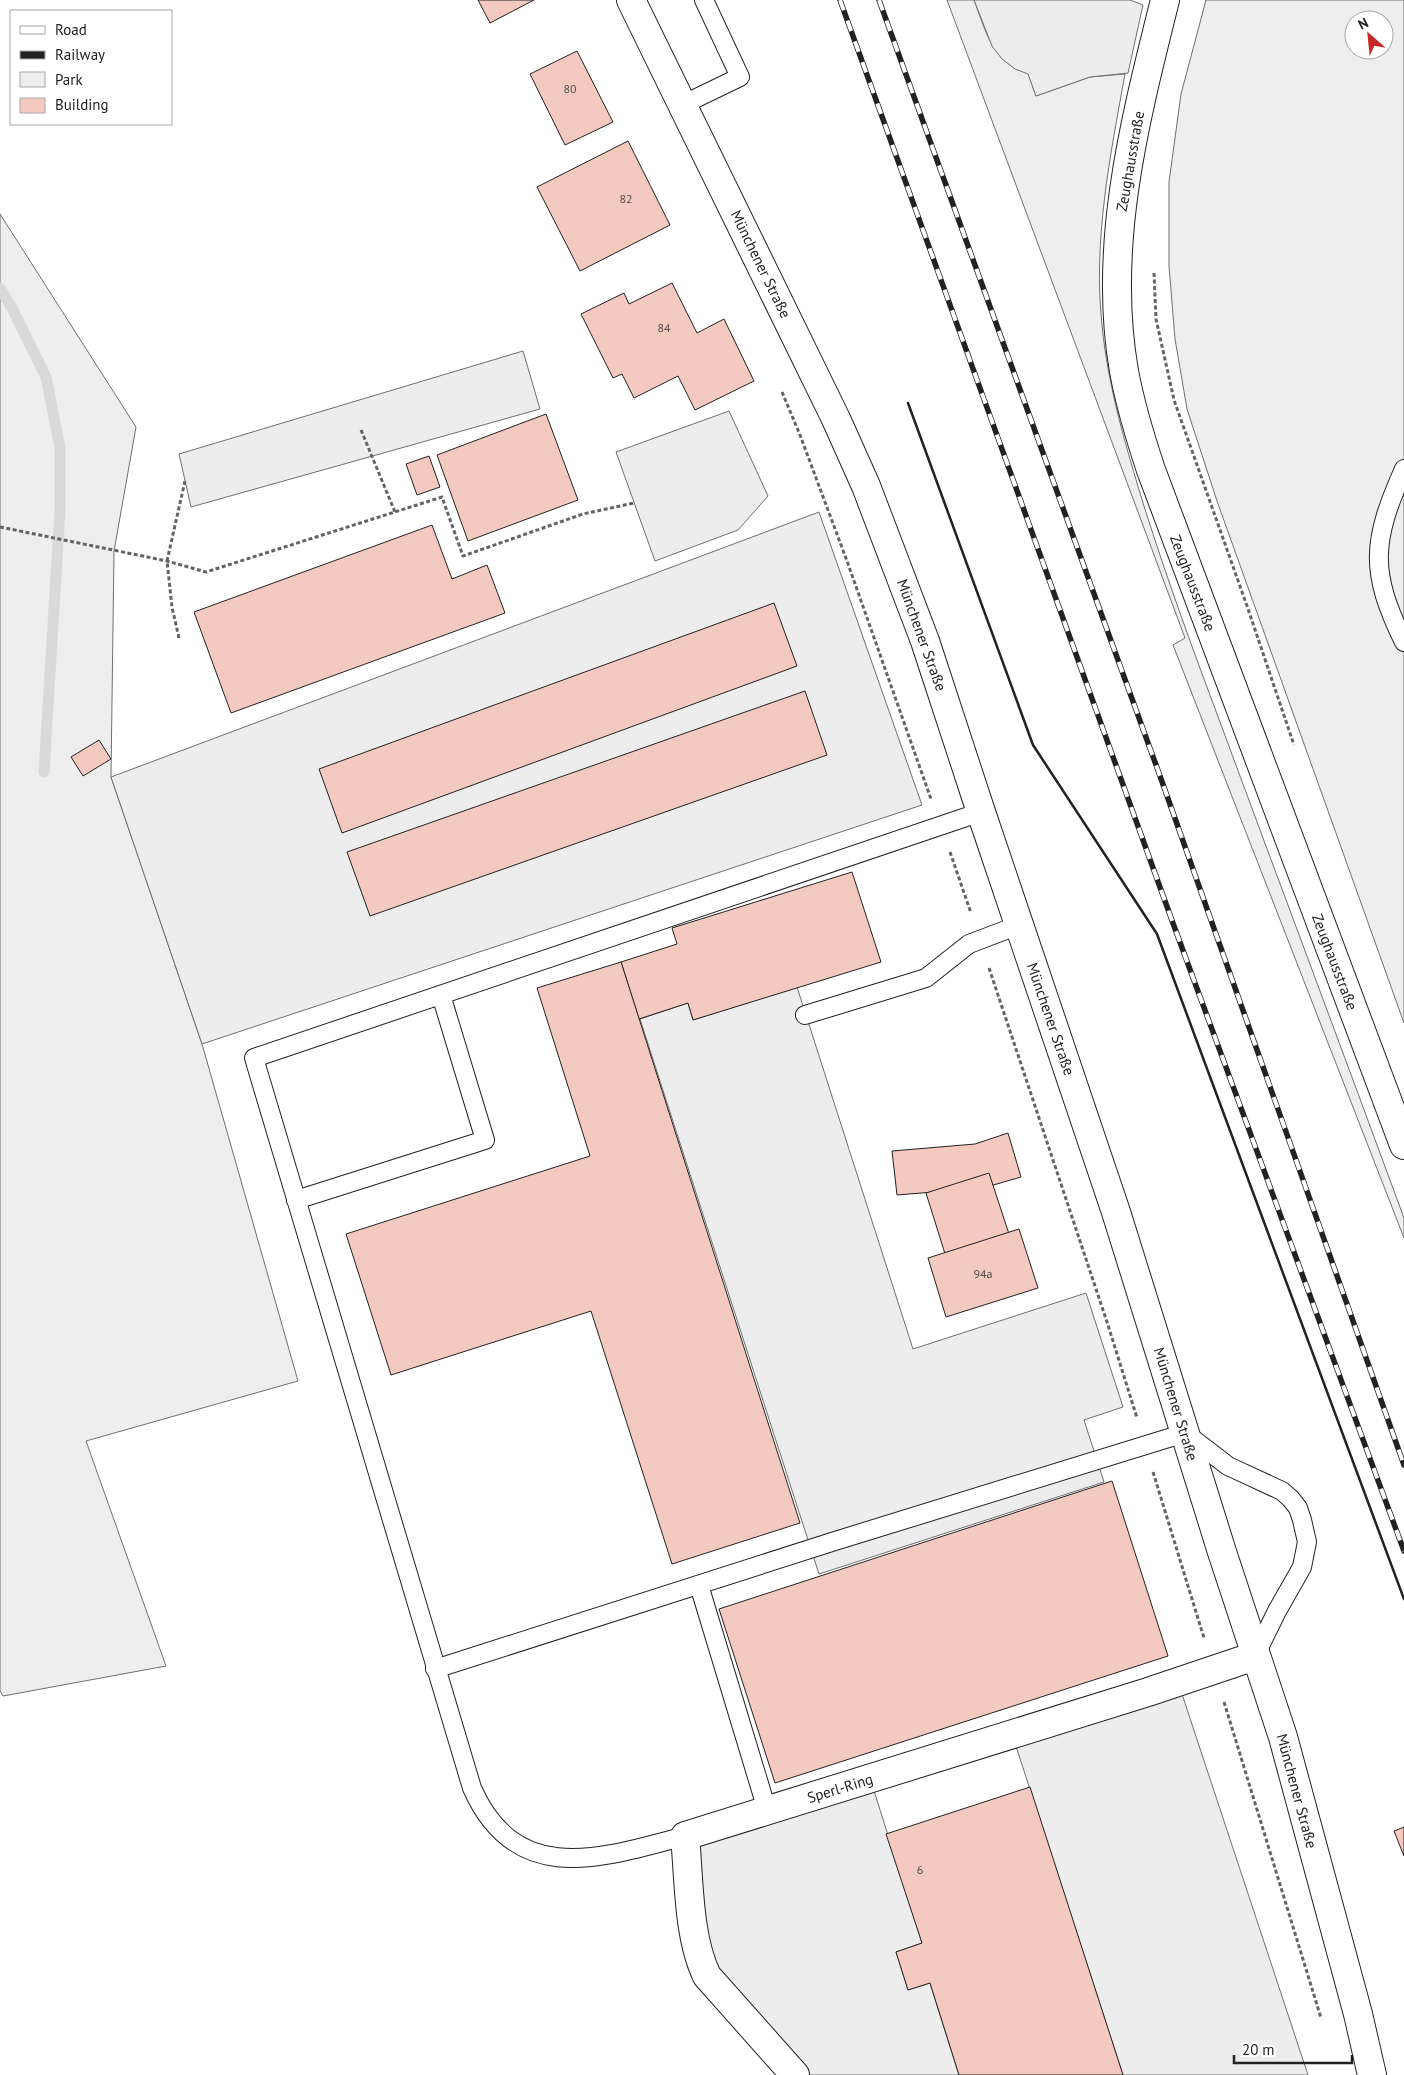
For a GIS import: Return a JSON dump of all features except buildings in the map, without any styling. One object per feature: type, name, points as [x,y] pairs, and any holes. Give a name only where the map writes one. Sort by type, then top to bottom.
[{"type":"main road","name":"Münchener Straße","points":[[631,0],[790,320],[866,486],[925,641],[1018,925],[1116,1212],[1283,1736],[1358,2014],[1372,2075]]},
{"type":"main road","name":"Zeughausstraße","points":[[1166,0],[1128,159],[1121,207],[1117,288],[1124,370],[1132,411],[1150,470],[1404,1145]]},
{"type":"main road","name":"Sperl-Ring","points":[[685,1836],[1256,1656]]},
{"type":"main road","points":[[685,1836],[696,1939],[702,1966],[707,1976],[795,2075]]},
{"type":"lane","points":[[682,105],[740,77],[704,0]]},
{"type":"lane","points":[[1404,469],[1390,500],[1381,532],[1377,564],[1383,593],[1404,642]]},
{"type":"lane","points":[[685,1836],[597,1858],[557,1857],[528,1850],[513,1843],[488,1819],[475,1796],[435,1669],[254,1058],[981,812]]},
{"type":"lane","points":[[805,1015],[926,978],[969,944],[1018,925]]},
{"type":"lane","points":[[296,1200],[485,1140],[441,995]]},
{"type":"lane","points":[[435,1669],[1186,1433],[1228,1466],[1282,1491],[1294,1503],[1302,1520],[1307,1542],[1302,1567],[1277,1611],[1256,1656]]},
{"type":"lane","points":[[699,1585],[767,1810]]},
{"type":"path","points":[[1154,271],[1156,319],[1174,400],[1294,746]]},
{"type":"path","points":[[361,430],[394,512]]},
{"type":"path","points":[[179,638],[172,607],[167,561],[185,481]]},
{"type":"path","points":[[0,526],[167,561],[206,572],[442,497],[463,556],[582,514],[634,503]]},
{"type":"path","points":[[825,502],[980,940],[1108,1325],[1323,2027]]},
{"type":"green space","points":[[947,0],[974,0],[992,44],[1006,61],[1028,73],[1036,96],[1090,77],[1125,74],[1104,199],[1100,262],[1102,325],[1118,417],[1144,506],[1180,614],[1404,1218],[1404,1238],[1173,645],[1185,638]]},
{"type":"green space","points":[[1206,0],[1404,0],[1404,1023],[1217,501],[1187,409],[1175,339],[1169,266],[1169,182],[1181,94]]},
{"type":"green space","points":[[0,214],[136,427],[114,551],[111,777],[202,1044],[298,1381],[86,1441],[166,1666],[3,1696],[0,1691]]},
{"type":"shaded area","points":[[974,0],[1130,0],[1143,5],[1128,73],[1090,77],[1036,96],[1028,74],[1015,69],[1002,59],[992,46]]},
{"type":"shaded area","points":[[523,351],[540,409],[191,507],[179,454]]},
{"type":"shaded area","points":[[729,411],[768,496],[738,530],[655,561],[616,452]]},
{"type":"shaded area","points":[[819,512],[922,805],[202,1044],[111,777]]},
{"type":"shaded area","points":[[797,987],[913,1349],[1086,1293],[1123,1407],[1084,1420],[1104,1482],[819,1574],[640,1019],[688,1003],[693,1020]]},
{"type":"shaded area","points":[[1178,1682],[1308,2075],[1123,2075],[1012,1734]]},
{"type":"shaded area","points":[[870,1778],[922,1943],[896,1952],[908,1990],[930,1983],[959,2075],[795,2075],[707,1976],[685,1836]]},
{"type":"waterway","points":[[0,288],[46,377],[60,448],[60,510],[44,772]]},
{"type":"railway","points":[[840,0],[1174,926],[1404,1551]]},
{"type":"railway","points":[[879,0],[1160,776],[1404,1465]]},
{"type":"wall","points":[[908,403],[1033,745],[1157,934],[1404,1599]]}]
